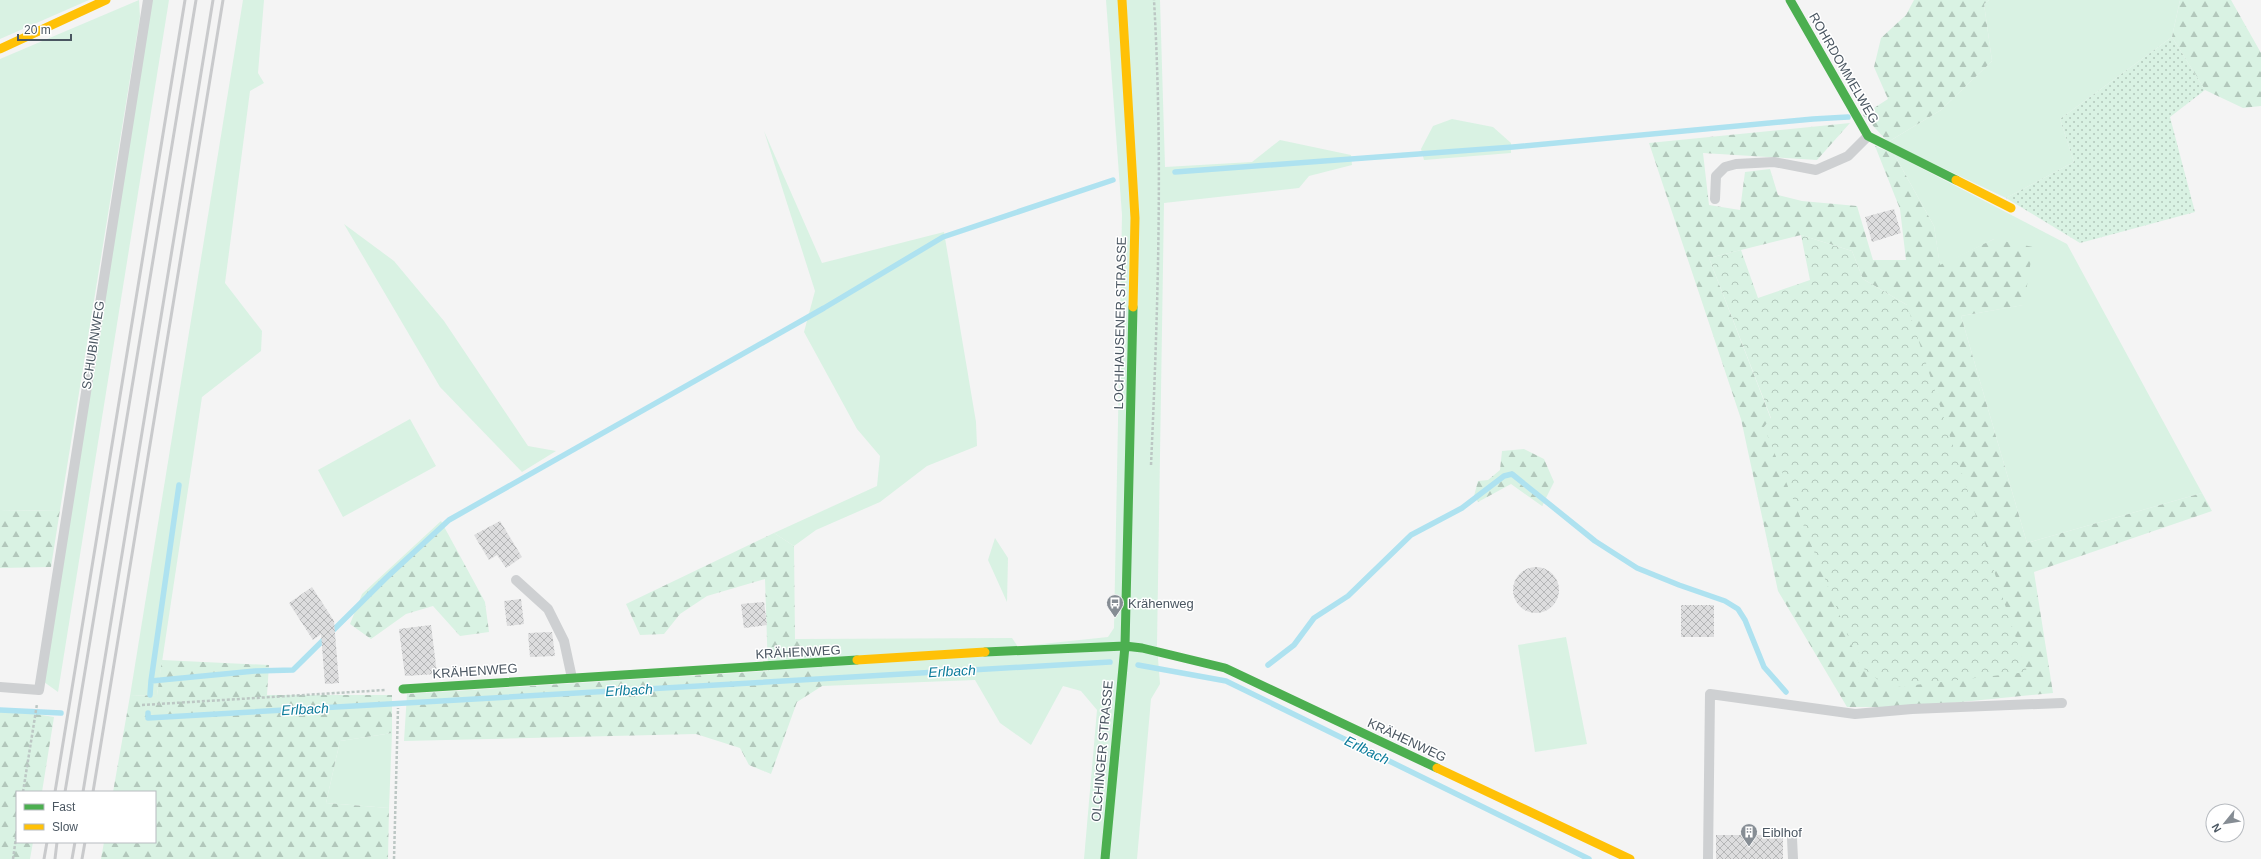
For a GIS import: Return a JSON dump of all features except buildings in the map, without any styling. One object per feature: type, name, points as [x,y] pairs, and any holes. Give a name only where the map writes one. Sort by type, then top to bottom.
[{"type":"street","points":[[0,49],[82,13],[106,0]]},
{"type":"street","name":"LOCHHAUSENER STRASSE","points":[[1122,0],[1135,218],[1125,646]]},
{"type":"street","name":"ROHRDOMMELWEG","points":[[1790,0],[1868,136],[2011,208]]},
{"type":"street","name":"KRÄHENWEG","points":[[403,689],[1020,650],[1125,646],[1142,648],[1225,668],[1630,859]]},
{"type":"street","name":"OLCHINGER STRASSE","points":[[1105,859],[1125,646]]},
{"type":"lane","name":"SCHUBINWEG","points":[[0,687],[39,690],[148,0]]},
{"type":"lane","points":[[1715,199],[1716,176],[1725,167],[1736,164],[1774,162],[1816,170],[1848,156],[1868,136]]},
{"type":"lane","points":[[516,580],[548,609],[564,641],[572,678]]},
{"type":"lane","points":[[1708,859],[1710,694],[1855,714],[1912,709],[2062,704]]},
{"type":"lane","points":[[1792,838],[1793,859]]},
{"type":"path","points":[[142,704],[403,689]]},
{"type":"path","points":[[23,791],[38,702]]},
{"type":"path","points":[[394,859],[398,703]]},
{"type":"path","points":[[12,859],[16,836]]},
{"type":"green space","points":[[0,0],[89,0],[0,39]]},
{"type":"green space","points":[[139,0],[140,17],[60,510],[0,511],[0,59]]},
{"type":"green space","points":[[150,0],[169,0],[58,692],[44,682]]},
{"type":"green space","points":[[243,0],[264,0],[258,73],[264,83],[250,91],[225,283],[262,331],[261,351],[202,397],[157,695],[130,696]]},
{"type":"green space","points":[[1106,0],[1160,0],[1165,167],[1252,162],[1280,140],[1351,155],[1352,165],[1309,176],[1299,188],[1164,203],[1157,645],[1160,684],[1151,699],[1137,859],[1084,859],[1097,710],[1081,691],[1063,686],[1031,745],[1000,723],[975,680],[822,686],[822,667],[1108,637],[1114,628],[1122,215]]},
{"type":"green space","points":[[1914,0],[1989,0],[1984,4],[1992,61],[1941,110],[1888,142],[1863,115],[1888,99],[1874,67],[1881,38],[1906,15]]},
{"type":"green space","points":[[1989,0],[2180,0],[2172,37],[2060,119],[2074,162],[2006,198],[1888,142],[1941,110],[1992,61],[1984,4]]},
{"type":"green space","points":[[2180,0],[2231,0],[2261,53],[2261,106],[2243,108],[2205,90],[2172,37]]},
{"type":"green space","points":[[2172,37],[2205,90],[2170,117],[2195,212],[2080,243],[2006,198],[2074,162],[2060,119]]},
{"type":"green space","points":[[1452,119],[1493,127],[1511,143],[1511,153],[1424,160],[1421,149],[1433,126]]},
{"type":"green space","points":[[1850,123],[1817,160],[1703,153],[1709,205],[1740,210],[1745,172],[1770,169],[1778,195],[1802,201],[1857,206],[1873,260],[1906,260],[1900,209],[1875,146],[1894,154],[1934,226],[1940,265],[1994,239],[2033,247],[2024,305],[1961,316],[2027,543],[2202,493],[2212,511],[2034,572],[2053,693],[1911,707],[1847,707],[1778,591],[1741,419],[1649,143]],"holes":[[[1801,235],[1852,251],[1863,279],[1907,305],[1764,427],[1771,419],[1709,258]]]},
{"type":"green space","points":[[764,131],[822,263],[944,232],[976,422],[977,446],[927,466],[880,502],[816,530],[794,546],[774,533],[877,486],[880,456],[857,429],[804,332],[815,291]]},
{"type":"green space","points":[[1894,154],[2067,244],[2202,493],[2027,543],[1961,316],[2023,305],[1994,239],[1940,266],[1934,226]]},
{"type":"green space","points":[[344,224],[394,261],[444,321],[528,446],[556,451],[522,472],[440,387]]},
{"type":"green space","points":[[1801,235],[1852,251],[1863,279],[1907,305],[2027,672],[1889,688],[1860,666],[1764,427],[1771,418],[1709,258],[1741,250],[1758,298],[1810,280]]},
{"type":"green space","points":[[410,419],[436,466],[343,517],[318,470]]},
{"type":"green space","points":[[1524,449],[1544,459],[1554,482],[1542,506],[1511,484],[1478,502],[1474,496],[1478,481],[1488,480],[1500,470],[1502,451]]},
{"type":"green space","points":[[60,510],[51,567],[0,568],[0,511]]},
{"type":"green space","points":[[441,521],[485,602],[489,632],[460,636],[433,606],[406,614],[371,639],[350,624],[362,594]]},
{"type":"green space","points":[[774,533],[794,546],[795,639],[822,661],[822,686],[797,702],[771,774],[749,765],[740,748],[696,734],[404,741],[407,694],[768,671],[765,579],[707,596],[680,614],[664,634],[640,635],[626,604]]},
{"type":"green space","points":[[995,538],[1008,558],[1007,602],[988,560]]},
{"type":"green space","points":[[1566,637],[1587,744],[1535,752],[1518,645]]},
{"type":"green space","points":[[1012,638],[1020,650],[822,661],[795,639]]},
{"type":"green space","points":[[162,660],[269,665],[267,695],[392,695],[392,733],[340,741],[326,803],[389,808],[388,859],[101,859],[104,843],[156,843],[156,791],[113,791],[130,696],[157,695]]},
{"type":"green space","points":[[0,708],[54,717],[42,791],[16,791],[16,843],[33,843],[30,859],[0,859]]},
{"type":"green space","points":[[392,733],[389,808],[326,803],[340,741]]},
{"type":"waterway","points":[[1175,172],[1513,147],[1848,117]]},
{"type":"waterway","points":[[150,695],[151,681],[255,671],[293,670],[386,578],[449,520],[824,308],[943,237],[1113,180]]},
{"type":"waterway","points":[[1268,665],[1294,645],[1314,618],[1348,596],[1411,535],[1462,508],[1504,476],[1512,474],[1595,541],[1637,568],[1725,601],[1738,609],[1745,620],[1764,667],[1786,692]]},
{"type":"waterway","points":[[151,681],[179,485]]},
{"type":"waterway","name":"Erlbach","points":[[148,713],[148,718],[1110,662]]},
{"type":"waterway","name":"Erlbach","points":[[1138,665],[1226,681],[1589,859]]},
{"type":"waterway","name":"Erlbach","points":[[0,710],[61,713]]},
{"type":"railway","points":[[55,791],[185,0]]},
{"type":"railway","points":[[65,791],[196,0]]},
{"type":"railway","points":[[83,791],[213,0]]},
{"type":"railway","points":[[93,791],[223,0]]},
{"type":"railway","points":[[44,859],[47,843]]},
{"type":"railway","points":[[55,859],[57,843]]},
{"type":"railway","points":[[72,859],[75,843]]},
{"type":"railway","points":[[82,859],[85,843]]},
{"type":"traffic: fast","points":[[1790,0],[1868,136],[1956,180]]},
{"type":"traffic: fast","points":[[1105,859],[1125,646],[1133,307]]},
{"type":"traffic: fast","points":[[985,652],[1125,646],[1142,648],[1225,668],[1437,768]]},
{"type":"traffic: fast","points":[[403,689],[857,660]]},
{"type":"traffic: slow","points":[[0,49],[106,0]]},
{"type":"traffic: slow","points":[[1122,0],[1135,218],[1133,307]]},
{"type":"traffic: slow","points":[[1956,180],[2011,208]]},
{"type":"traffic: slow","points":[[857,660],[985,652]]},
{"type":"traffic: slow","points":[[1437,768],[1630,859]]},
{"type":"place","name":"Krähenweg","points":[[1115,618]]},
{"type":"place","name":"Eiblhof","points":[[1749,847]]}]
